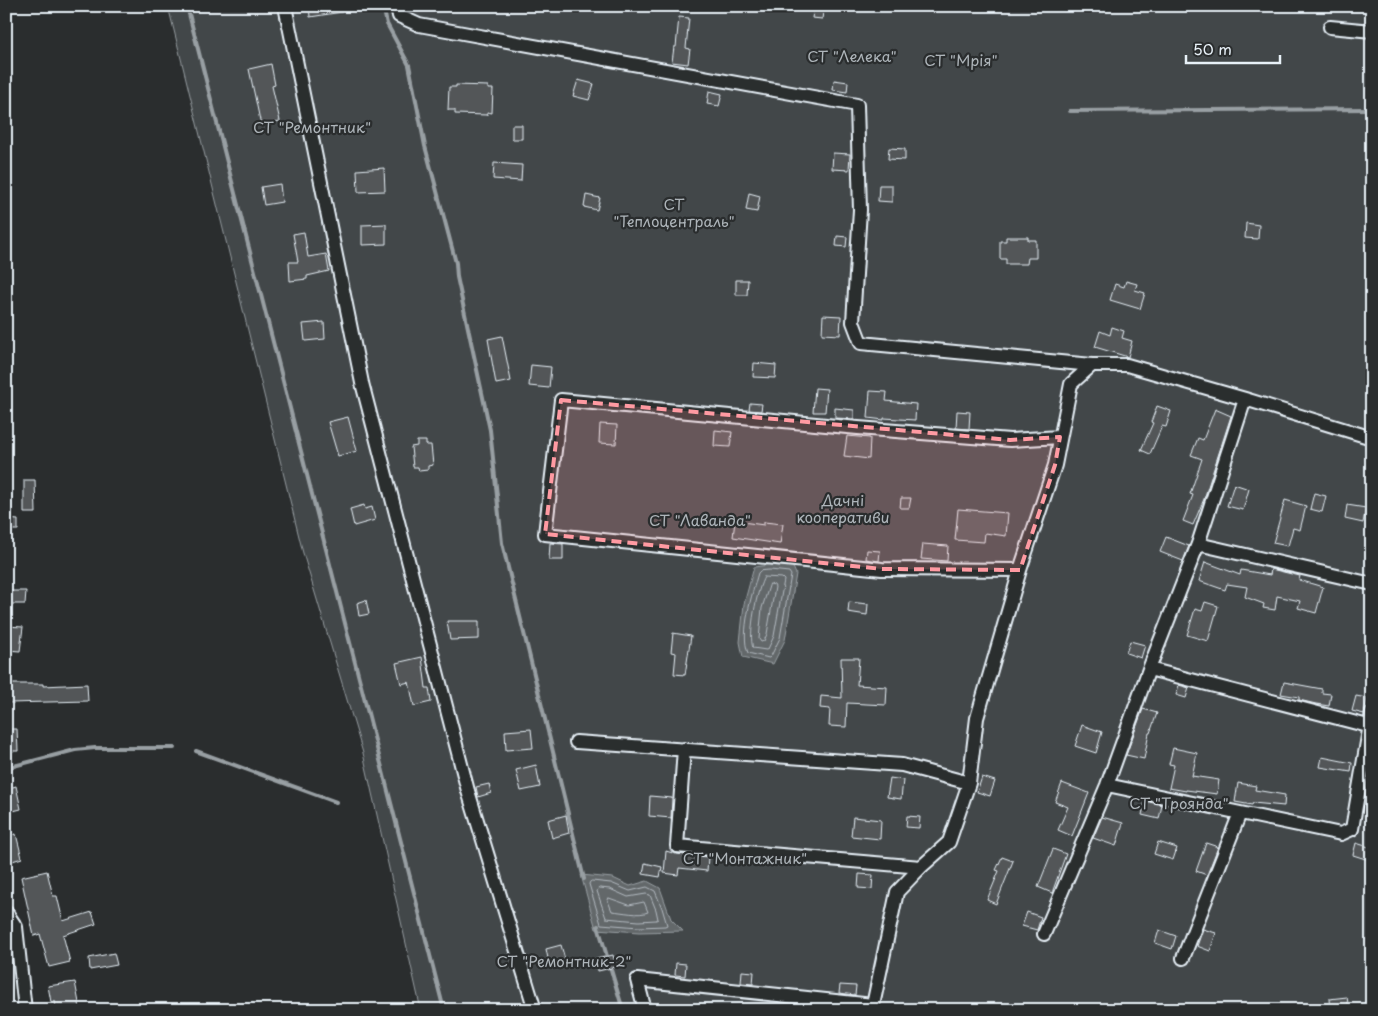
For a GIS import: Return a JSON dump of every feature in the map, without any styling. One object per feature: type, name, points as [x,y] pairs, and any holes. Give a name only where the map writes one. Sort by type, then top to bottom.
[{"type":"street","points":[[286,6],[362,384],[468,791],[535,1010]]},
{"type":"street","points":[[397,6],[398,16],[419,25],[856,105],[860,210],[853,322],[861,343],[1092,365],[1127,365],[1372,438]]},
{"type":"street","points":[[1330,27],[1372,30]]},
{"type":"street","points":[[645,1010],[637,980],[872,1007],[897,892],[949,842],[969,783],[977,718],[1020,570],[1055,465],[1071,384],[1092,365]]},
{"type":"street","points":[[1044,934],[1107,785],[1149,669],[1198,544],[1245,399]]},
{"type":"street","points":[[1020,570],[882,569],[545,534],[561,400],[858,428],[1010,440],[1060,437]]},
{"type":"street","points":[[1198,544],[1372,584]]},
{"type":"street","points":[[1149,669],[1371,727]]},
{"type":"street","points":[[1107,785],[1341,834],[1352,829],[1372,713]]},
{"type":"street","points":[[576,742],[902,765],[969,783]]},
{"type":"street","points":[[684,749],[676,846],[921,867]]},
{"type":"street","points":[[1183,958],[1240,813]]},
{"type":"street","points":[[6,912],[16,927],[25,1010]]},
{"type":"highlighted area","points":[[561,400],[1010,440],[1060,437],[1055,465],[1020,570],[882,569],[545,534]]},
{"type":"green space","name":"Дачні кооперативи","points":[[168,6],[1372,6],[1372,1010],[421,1010],[363,753],[303,553]]},
{"type":"water","points":[[769,565],[793,567],[796,574],[785,640],[773,664],[743,657],[740,642],[744,604],[754,567]]},
{"type":"water","points":[[581,875],[613,878],[630,886],[647,881],[660,888],[671,919],[683,931],[639,932],[596,929]]},
{"type":"building","points":[[309,6],[341,6],[342,12],[310,17]]},
{"type":"building","points":[[814,6],[824,6],[822,19],[812,18]]},
{"type":"building","points":[[679,17],[689,18],[686,48],[690,49],[688,64],[672,62],[674,47],[676,47]]},
{"type":"building","points":[[271,64],[275,85],[272,86],[280,121],[261,125],[249,69]]},
{"type":"building","points":[[578,80],[594,84],[589,100],[573,96]]},
{"type":"building","points":[[834,80],[848,82],[847,92],[833,90]]},
{"type":"building","points":[[456,85],[488,86],[488,89],[493,89],[492,113],[487,112],[487,115],[455,114],[455,110],[448,110],[449,87],[456,87]]},
{"type":"building","points":[[709,91],[722,94],[719,106],[707,104]]},
{"type":"building","points":[[512,125],[522,125],[522,139],[512,139]]},
{"type":"building","points":[[889,148],[905,149],[905,160],[888,159]]},
{"type":"building","points":[[833,153],[850,154],[849,170],[832,169]]},
{"type":"building","points":[[494,163],[522,165],[521,181],[493,179]]},
{"type":"building","points":[[384,168],[385,191],[358,192],[357,170]]},
{"type":"building","points":[[280,184],[282,202],[264,205],[261,187]]},
{"type":"building","points":[[879,185],[892,185],[892,202],[878,201]]},
{"type":"building","points":[[749,193],[760,196],[757,212],[746,210]]},
{"type":"building","points":[[586,195],[600,198],[597,210],[584,207]]},
{"type":"building","points":[[1246,223],[1259,225],[1258,239],[1245,238]]},
{"type":"building","points":[[386,224],[386,244],[362,245],[362,225]]},
{"type":"building","points":[[304,232],[308,257],[326,254],[329,271],[307,276],[307,279],[290,281],[289,262],[298,262],[293,234]]},
{"type":"building","points":[[837,236],[847,237],[846,247],[836,246]]},
{"type":"building","points":[[1006,237],[1028,237],[1028,240],[1036,240],[1036,258],[1028,258],[1027,264],[1006,264],[1006,259],[1000,259],[1000,241],[1006,241]]},
{"type":"building","points":[[736,280],[748,280],[747,295],[736,295]]},
{"type":"building","points":[[1126,281],[1137,284],[1135,290],[1145,293],[1140,309],[1110,300],[1115,284],[1124,287]]},
{"type":"building","points":[[823,315],[841,316],[840,335],[822,334]]},
{"type":"building","points":[[324,322],[325,339],[305,341],[303,324]]},
{"type":"building","points":[[1112,327],[1124,331],[1122,338],[1132,341],[1128,357],[1095,347],[1100,331],[1110,335]]},
{"type":"building","points":[[502,336],[511,381],[496,384],[488,339]]},
{"type":"building","points":[[754,363],[776,365],[775,378],[753,377]]},
{"type":"building","points":[[531,365],[551,367],[549,388],[529,386]]},
{"type":"building","points":[[815,388],[827,389],[825,412],[813,412]]},
{"type":"building","points":[[870,391],[887,392],[886,401],[916,404],[915,420],[868,418]]},
{"type":"building","points":[[750,403],[762,404],[761,411],[749,410]]},
{"type":"building","points":[[1157,406],[1171,411],[1166,427],[1162,426],[1150,454],[1141,450],[1153,423],[1151,422]]},
{"type":"building","points":[[835,408],[854,410],[854,419],[835,418]]},
{"type":"building","points":[[1215,409],[1231,416],[1204,499],[1193,525],[1183,521],[1193,495],[1190,494],[1202,459],[1191,455],[1198,438],[1203,440]]},
{"type":"building","points":[[957,411],[970,412],[969,429],[956,428]]},
{"type":"building","points":[[348,417],[357,451],[338,456],[328,422]]},
{"type":"building","points":[[600,424],[617,425],[616,444],[599,443]]},
{"type":"building","points":[[715,430],[732,432],[730,447],[714,446]]},
{"type":"building","points":[[847,436],[870,438],[869,459],[844,456]]},
{"type":"building","points":[[417,441],[426,441],[426,445],[431,445],[433,465],[428,466],[428,470],[419,471],[418,467],[413,467],[411,447],[417,446]]},
{"type":"building","points":[[24,480],[35,480],[36,513],[24,513]]},
{"type":"building","points":[[1234,484],[1249,489],[1243,510],[1227,506]]},
{"type":"building","points":[[1314,493],[1326,496],[1322,512],[1310,509]]},
{"type":"building","points":[[901,498],[911,498],[909,508],[900,508]]},
{"type":"building","points":[[1285,500],[1306,506],[1300,530],[1293,528],[1288,546],[1273,543]]},
{"type":"building","points":[[364,505],[365,509],[372,507],[375,520],[354,526],[350,509]]},
{"type":"building","points":[[1347,505],[1366,508],[1363,523],[1345,519]]},
{"type":"building","points":[[958,509],[1008,513],[1006,536],[985,533],[984,542],[955,540]]},
{"type":"building","points":[[6,519],[18,520],[18,530],[6,530]]},
{"type":"building","points":[[735,521],[764,525],[764,522],[783,524],[780,544],[733,537]]},
{"type":"building","points":[[1166,537],[1189,546],[1183,561],[1160,552]]},
{"type":"building","points":[[550,543],[563,544],[563,560],[549,560]]},
{"type":"building","points":[[923,544],[948,546],[947,561],[921,559]]},
{"type":"building","points":[[867,550],[880,551],[879,561],[866,559]]},
{"type":"building","points":[[1205,562],[1240,575],[1241,570],[1270,575],[1271,569],[1300,576],[1299,580],[1323,587],[1316,613],[1298,608],[1300,601],[1277,596],[1275,610],[1263,608],[1264,604],[1245,597],[1247,587],[1227,584],[1225,590],[1199,581]]},
{"type":"building","points":[[9,591],[26,591],[25,604],[8,604]]},
{"type":"building","points":[[366,600],[369,614],[359,616],[357,603]]},
{"type":"building","points":[[849,602],[868,604],[867,615],[848,612]]},
{"type":"building","points":[[1205,602],[1218,606],[1208,641],[1187,635],[1195,609],[1202,611]]},
{"type":"building","points":[[447,621],[479,621],[479,639],[450,640]]},
{"type":"building","points":[[6,626],[23,627],[20,651],[6,650]]},
{"type":"building","points":[[673,633],[691,636],[685,675],[674,674],[676,653],[671,652]]},
{"type":"building","points":[[1130,641],[1145,645],[1141,658],[1126,653]]},
{"type":"building","points":[[422,657],[426,688],[429,688],[431,702],[414,706],[409,682],[401,684],[396,663]]},
{"type":"building","points":[[841,658],[859,658],[857,685],[887,687],[886,705],[847,703],[846,727],[829,726],[830,709],[820,708],[821,696],[842,698]]},
{"type":"building","points":[[1284,682],[1322,689],[1322,693],[1331,694],[1329,706],[1281,694]]},
{"type":"building","points":[[8,684],[43,684],[43,686],[87,684],[88,701],[9,703]]},
{"type":"building","points":[[1179,685],[1189,688],[1186,698],[1176,695]]},
{"type":"building","points":[[1356,696],[1367,698],[1364,714],[1352,711]]},
{"type":"building","points":[[1143,709],[1157,713],[1149,733],[1144,759],[1126,755]]},
{"type":"building","points":[[1082,725],[1102,732],[1096,753],[1075,746]]},
{"type":"building","points":[[6,729],[17,729],[18,751],[6,751]]},
{"type":"building","points":[[531,729],[533,748],[506,750],[505,731]]},
{"type":"building","points":[[1173,748],[1197,753],[1192,776],[1219,780],[1217,794],[1169,788],[1174,765],[1169,764]]},
{"type":"building","points":[[1322,757],[1352,763],[1351,772],[1320,767]]},
{"type":"building","points":[[536,765],[540,787],[521,791],[516,770]]},
{"type":"building","points":[[982,777],[995,781],[990,796],[977,792]]},
{"type":"building","points":[[890,778],[903,780],[901,799],[887,797]]},
{"type":"building","points":[[1062,783],[1089,793],[1072,836],[1058,830],[1068,807],[1055,802]]},
{"type":"building","points":[[1238,783],[1256,786],[1255,790],[1285,795],[1284,806],[1253,803],[1252,805],[1235,802]]},
{"type":"building","points":[[489,784],[491,793],[478,797],[476,787]]},
{"type":"building","points":[[16,786],[21,809],[9,812],[6,789]]},
{"type":"building","points":[[650,796],[672,798],[671,818],[649,816]]},
{"type":"building","points":[[1145,801],[1162,805],[1159,819],[1142,815]]},
{"type":"building","points":[[566,815],[569,833],[552,838],[548,820]]},
{"type":"building","points":[[907,816],[920,817],[919,828],[906,827]]},
{"type":"building","points":[[853,817],[881,820],[880,839],[851,836]]},
{"type":"building","points":[[1102,817],[1123,823],[1116,846],[1093,838]]},
{"type":"building","points":[[16,834],[22,858],[6,863],[6,836]]},
{"type":"building","points":[[1158,842],[1177,848],[1173,860],[1154,854]]},
{"type":"building","points":[[1206,843],[1218,847],[1207,875],[1196,871]]},
{"type":"building","points":[[1356,843],[1372,848],[1372,861],[1353,855]]},
{"type":"building","points":[[1053,849],[1066,854],[1052,893],[1038,887]]},
{"type":"building","points":[[666,851],[676,854],[708,857],[707,871],[679,868],[678,875],[664,873]]},
{"type":"building","points":[[1002,857],[1013,861],[996,904],[987,900],[999,871],[996,870]]},
{"type":"building","points":[[645,863],[662,867],[660,877],[643,874]]},
{"type":"building","points":[[47,871],[53,896],[57,896],[63,921],[92,912],[96,924],[63,935],[70,962],[49,967],[40,934],[34,936],[21,877]]},
{"type":"building","points":[[859,874],[873,875],[872,889],[858,888]]},
{"type":"building","points":[[1027,912],[1041,917],[1037,930],[1022,926]]},
{"type":"building","points":[[1203,929],[1216,933],[1210,951],[1197,946]]},
{"type":"building","points":[[1159,930],[1176,936],[1172,949],[1155,943]]},
{"type":"building","points":[[561,945],[566,963],[550,968],[546,949]]},
{"type":"building","points":[[114,953],[117,965],[90,970],[89,958]]},
{"type":"building","points":[[613,955],[616,967],[598,971],[596,959]]},
{"type":"building","points":[[676,963],[686,964],[685,976],[675,975]]},
{"type":"building","points":[[742,971],[754,972],[753,984],[741,983]]},
{"type":"building","points":[[75,982],[80,1008],[56,1010],[55,1001],[51,1002],[48,986]]},
{"type":"building","points":[[840,985],[856,986],[855,995],[839,993]]},
{"type":"building","points":[[1347,997],[1349,1010],[1330,1010],[1329,999]]},
{"type":"waterway","points":[[187,6],[444,1010]]},
{"type":"waterway","points":[[383,6],[387,24],[409,65],[425,146],[456,263],[457,277],[490,430],[502,543],[584,879]]},
{"type":"waterway","points":[[1070,111],[1372,109]]},
{"type":"waterway","points":[[6,768],[75,750],[95,748],[174,748]]},
{"type":"waterway","points":[[196,751],[336,802]]},
{"type":"waterway","points":[[598,926],[623,1010]]},
{"type":"park label","name":"СТ \"Лелека\"","points":[[852,55]]},
{"type":"park label","name":"СТ \"Мрія\"","points":[[961,59]]},
{"type":"park label","name":"СТ \"Ремонтник\"","points":[[312,126]]},
{"type":"park label","name":"СТ \"Теплоцентраль\"","points":[[674,212]]},
{"type":"park label","name":"СТ \"Лаванда\"","points":[[700,519]]},
{"type":"park label","name":"СТ \"Троянда\"","points":[[1179,802]]},
{"type":"park label","name":"СТ \"Монтажник\"","points":[[745,857]]},
{"type":"park label","name":"СТ \"Ремонтник-2\"","points":[[564,960]]}]
